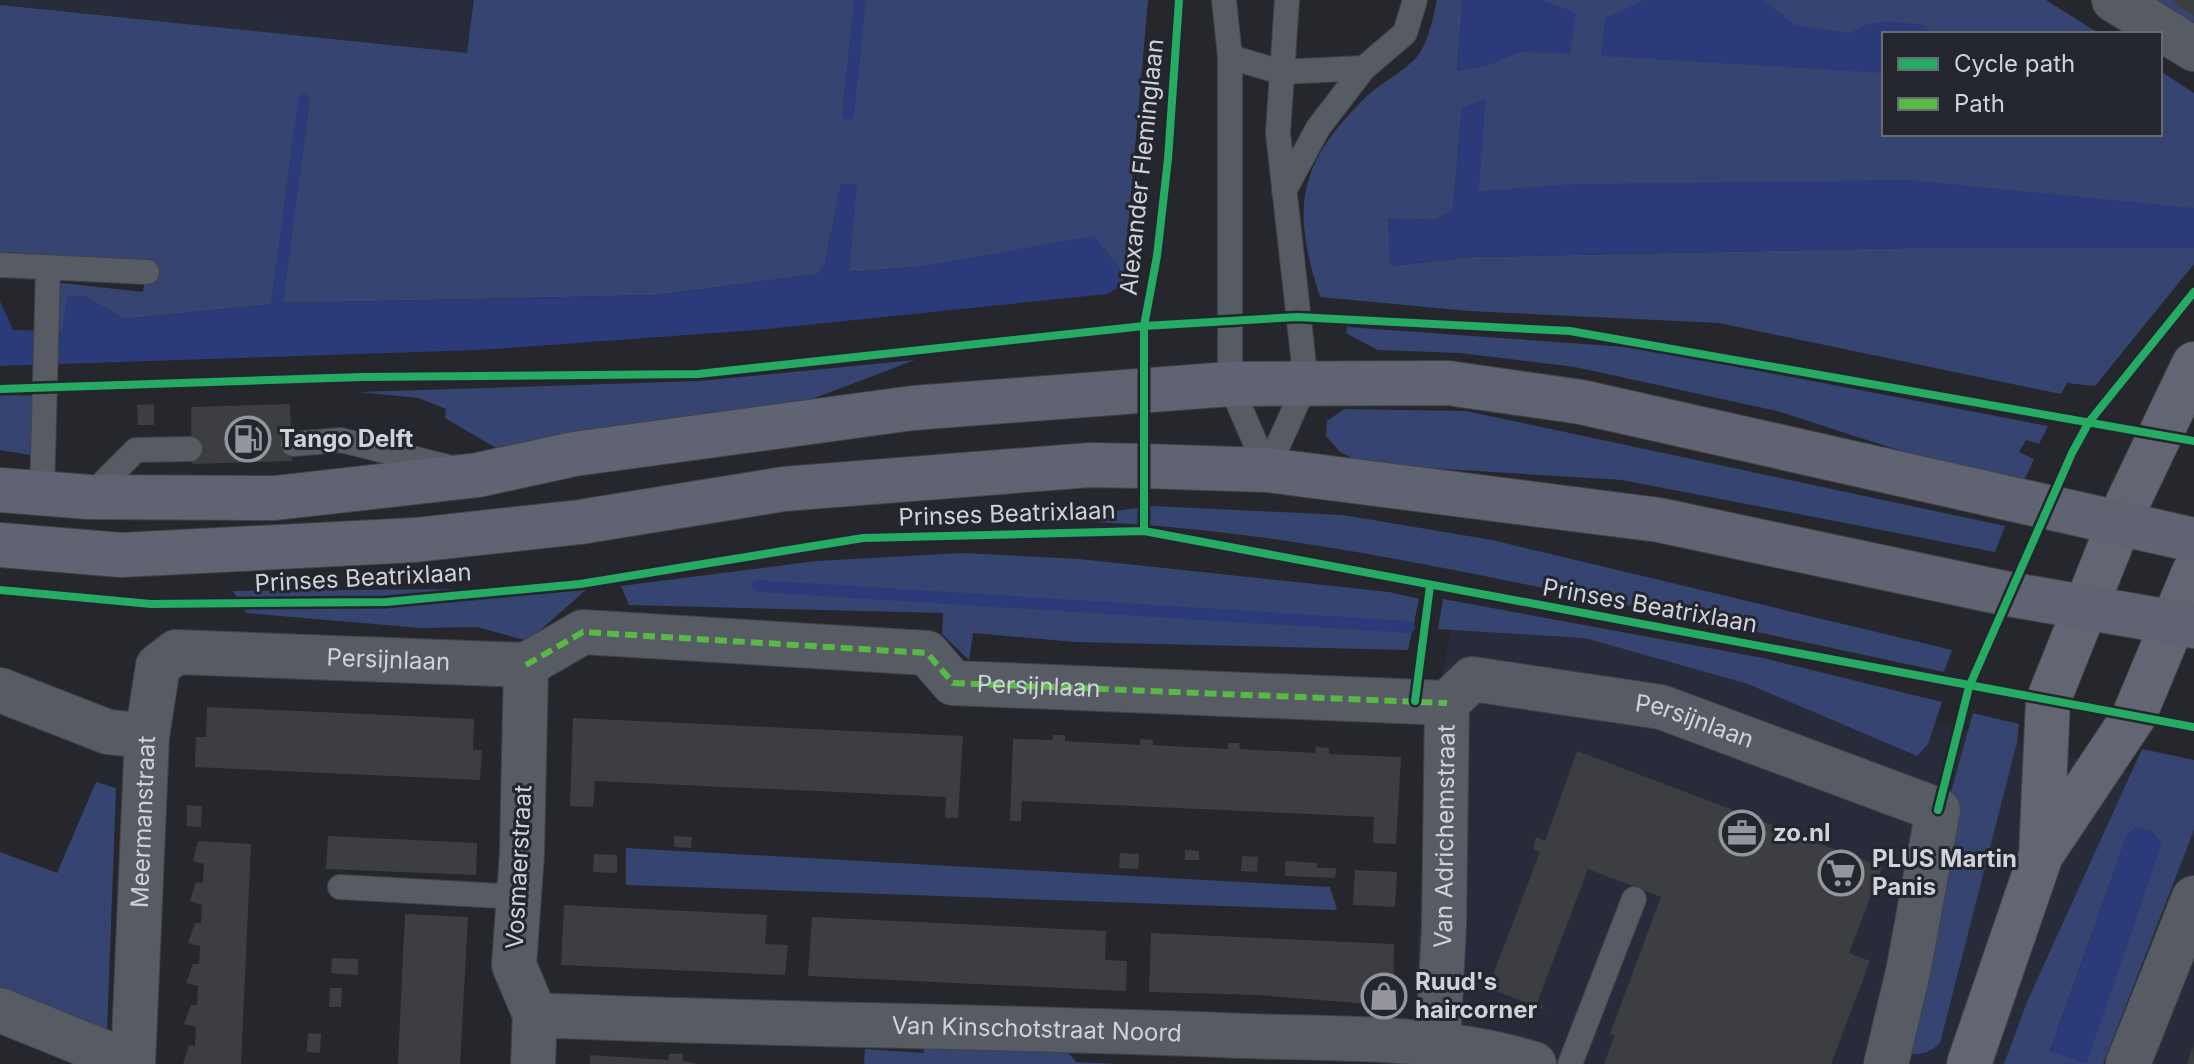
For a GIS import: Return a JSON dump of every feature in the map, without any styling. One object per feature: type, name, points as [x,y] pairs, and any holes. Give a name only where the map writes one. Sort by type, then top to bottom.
[{"type":"main road","points":[[21,491],[89,497],[275,498],[478,475],[574,454],[825,418],[1230,384],[1448,383],[1581,402],[2194,540]]},
{"type":"main road","name":"Prinses Beatrixlaan","points":[[0,545],[121,555],[415,540],[580,522],[784,489],[939,476],[1090,465],[1267,470],[1659,520],[2008,594],[2184,624]]},
{"type":"street","points":[[2114,0],[2194,49]]},
{"type":"street","points":[[2041,855],[2048,701],[2084,605],[2194,364]]},
{"type":"street","points":[[1969,1064],[2041,855],[2134,716],[2184,624],[2194,572]]},
{"type":"street","name":"Persijnlaan","points":[[147,736],[158,666],[176,652],[526,665],[583,632],[927,653],[953,683],[1447,703],[1472,679],[1661,707],[1938,810],[1908,972],[1886,1064]]},
{"type":"street","name":"Vosmaerstraat","points":[[526,665],[520,897],[514,965],[535,1015],[533,1064]]},
{"type":"street","name":"Meermanstraat","points":[[0,690],[108,732],[147,736],[133,1064],[0,1010]]},
{"type":"street","name":"Van Adrichemstraat","points":[[1438,1054],[1444,926],[1447,703]]},
{"type":"street","points":[[2128,1064],[2194,898]]},
{"type":"street","name":"Van Kinschotstraat Noord","points":[[535,1015],[794,1026],[1134,1032],[1438,1054],[1501,1053],[1534,1064]]},
{"type":"lane","points":[[1224,0],[1230,57],[1230,384],[1267,470]]},
{"type":"lane","points":[[1267,470],[1306,383],[1278,133],[1287,0]]},
{"type":"lane","points":[[1284,191],[1318,128],[1364,68],[1405,33],[1415,0]]},
{"type":"lane","points":[[1230,57],[1281,72],[1364,68]]},
{"type":"lane","points":[[0,265],[48,281],[147,272]]},
{"type":"lane","points":[[21,491],[43,372],[48,281]]},
{"type":"lane","points":[[293,444],[341,440],[478,475]]},
{"type":"lane","points":[[89,497],[136,450],[190,449]]},
{"type":"lane","points":[[340,887],[520,897]]},
{"type":"lane","points":[[1570,1064],[1634,899]]},
{"type":"shaded area","points":[[0,0],[861,0],[848,125],[0,88]]},
{"type":"shaded area","points":[[474,0],[1148,0],[1123,285],[1119,267],[916,267],[849,272],[856,184],[841,185],[825,264],[818,274],[657,295],[283,303],[123,319],[85,296],[68,296],[63,332],[53,331],[55,288],[62,283],[143,292],[146,266],[0,253],[0,5],[467,53]]},
{"type":"shaded area","points":[[1437,0],[1463,0],[1457,71],[1491,64],[1498,0],[2046,0],[2097,32],[1882,32],[1882,136],[2162,136],[2162,72],[2194,93],[2194,212],[1478,191],[1485,100],[1462,108],[1453,210],[1435,220],[1388,219],[1391,266],[1472,257],[1912,248],[2194,248],[2194,264],[2095,386],[2067,383],[2061,394],[1719,323],[1469,311],[1320,297],[1305,238],[1306,189],[1314,166],[1326,144],[1367,96],[1416,58],[1430,30]]},
{"type":"shaded area","points":[[1463,0],[1542,0],[1576,13],[1570,54],[1520,52],[1491,64],[1457,71]]},
{"type":"shaded area","points":[[1644,0],[1764,0],[1795,25],[1849,33],[1867,24],[1888,21],[1923,25],[1932,32],[1882,32],[1882,73],[1601,56],[1605,18]]},
{"type":"shaded area","points":[[2138,0],[2194,0],[2194,46]]},
{"type":"shaded area","points":[[1485,100],[1479,191],[1575,184],[1910,180],[2194,208],[2194,248],[1912,248],[1472,257],[1391,266],[1388,218],[1435,220],[1453,210],[1462,108]]},
{"type":"shaded area","points":[[841,184],[857,184],[849,272],[916,267],[1094,236],[1119,267],[1123,285],[1107,294],[756,330],[479,350],[0,366],[0,301],[13,330],[63,331],[67,296],[85,296],[123,319],[283,303],[657,295],[818,274],[825,264]]},
{"type":"shaded area","points":[[1347,327],[1639,348],[2048,426],[2039,444],[2026,440],[2019,452],[2034,459],[2024,481],[1929,460],[1777,411],[1575,367],[1460,353],[1378,350],[1346,333]]},
{"type":"shaded area","points":[[915,360],[812,399],[632,424],[501,451],[445,418],[446,409],[419,398],[359,392],[700,381]]},
{"type":"shaded area","points":[[0,395],[48,396],[42,457],[0,450]]},
{"type":"shaded area","points":[[1344,409],[1466,411],[2005,526],[1995,552],[1622,480],[1364,464],[1340,452],[1326,436],[1327,421]]},
{"type":"shaded area","points":[[1152,506],[1343,515],[1492,540],[1952,650],[1944,672],[1346,550],[1162,526],[1038,521]]},
{"type":"shaded area","points":[[963,553],[1079,559],[1389,592],[1419,599],[1408,650],[1076,642],[973,633],[969,660],[942,634],[943,613],[629,605],[621,586],[816,561]]},
{"type":"shaded area","points":[[588,588],[528,641],[477,627],[421,628],[246,613],[233,591]]},
{"type":"shaded area","points":[[1443,599],[1763,658],[1942,702],[1928,744],[1917,756],[1748,684],[1585,638],[1438,629]]},
{"type":"shaded area","points":[[1454,613],[1593,635],[2194,788],[2194,1064],[1410,1064],[1431,733]]},
{"type":"shaded area","points":[[1973,713],[2019,724],[2017,742],[1940,1043],[1919,1054],[1903,1052],[1950,796]]},
{"type":"shaded area","points":[[2142,749],[2194,760],[2194,830],[2103,1064],[2004,1064],[2027,1002]],"holes":[[[2136,827],[2086,1063],[2050,1051],[2127,835]]]},
{"type":"shaded area","points":[[96,782],[116,788],[107,1033],[0,998],[0,852],[57,873]]},
{"type":"shaded area","points":[[2136,827],[2151,831],[2162,843],[2087,1063],[2050,1052],[2127,835]]},
{"type":"shaded area","points":[[626,848],[1330,887],[1337,910],[626,885]]},
{"type":"shaded area","points":[[929,1036],[1061,1044],[1076,1062],[1117,1064],[864,1064],[865,1049],[923,1053]]},
{"type":"building","points":[[2194,0],[2194,16],[2173,2]]},
{"type":"building","points":[[154,404],[154,425],[138,425],[137,405]]},
{"type":"building","points":[[290,404],[292,461],[192,464],[191,407]]},
{"type":"building","points":[[207,707],[474,719],[473,750],[482,750],[480,780],[195,767],[196,737],[206,737]]},
{"type":"building","points":[[573,718],[963,736],[958,818],[945,818],[946,797],[595,781],[593,807],[570,806]]},
{"type":"building","points":[[1053,735],[1065,735],[1065,741],[1140,745],[1140,739],[1153,740],[1153,745],[1228,749],[1228,743],[1239,743],[1240,749],[1315,753],[1316,747],[1329,748],[1329,754],[1401,757],[1396,844],[1373,843],[1374,817],[1022,801],[1021,821],[1010,821],[1013,739],[1052,740]]},
{"type":"building","points":[[1577,751],[1799,835],[1802,831],[1801,837],[1882,867],[1849,953],[1870,961],[1831,1064],[1604,1064],[1615,1035],[1610,1034],[1661,897],[1588,869],[1537,1003],[1546,1010],[1488,988],[1540,852],[1533,849],[1536,837],[1545,841]]},
{"type":"building","points":[[187,805],[202,806],[201,827],[187,826]]},
{"type":"building","points":[[328,836],[477,843],[476,875],[326,869]]},
{"type":"building","points":[[674,836],[692,837],[691,848],[674,847]]},
{"type":"building","points":[[198,841],[251,844],[241,1064],[183,1064],[189,1045],[195,1046],[196,1027],[184,1024],[191,1005],[197,1005],[198,986],[186,983],[193,964],[199,964],[200,946],[188,943],[195,923],[201,923],[202,905],[190,901],[196,882],[203,883],[204,864],[193,861]]},
{"type":"building","points":[[1185,850],[1199,851],[1199,860],[1185,860]]},
{"type":"building","points":[[1120,853],[1139,854],[1138,869],[1119,868]]},
{"type":"building","points":[[594,854],[617,855],[617,873],[593,872]]},
{"type":"building","points":[[1242,856],[1258,857],[1257,872],[1241,871]]},
{"type":"building","points":[[1285,861],[1317,863],[1317,868],[1336,868],[1335,878],[1285,876]]},
{"type":"building","points":[[1355,870],[1397,872],[1395,907],[1353,905]]},
{"type":"building","points":[[564,905],[767,915],[765,944],[788,945],[785,975],[561,965]]},
{"type":"building","points":[[405,914],[468,917],[460,1064],[398,1064]]},
{"type":"building","points":[[812,917],[1106,931],[1105,960],[1127,961],[1126,991],[808,976]]},
{"type":"building","points":[[1151,933],[1394,944],[1393,1006],[1259,995],[1149,992]]},
{"type":"building","points":[[332,958],[358,959],[358,975],[331,973]]},
{"type":"building","points":[[330,988],[342,988],[341,1007],[329,1007]]},
{"type":"building","points":[[308,1033],[321,1034],[320,1053],[307,1052]]},
{"type":"building","points":[[2193,1045],[2194,1064],[2187,1064]]},
{"type":"building","points":[[669,1054],[683,1054],[682,1061],[698,1064],[590,1064],[590,1055],[668,1060]]},
{"type":"waterway","points":[[848,114],[860,0]]},
{"type":"waterway","points":[[275,318],[304,99]]},
{"type":"waterway","points":[[758,586],[1409,627]]},
{"type":"marked path","points":[[526,665],[583,632],[927,653],[953,683],[1447,703]]},
{"type":"cycle path","name":"Alexander Fleminglaan","points":[[1144,531],[1144,326],[1157,256],[1168,159],[1179,0]]},
{"type":"cycle path","points":[[1938,810],[1969,687],[2072,453],[2089,422],[2194,292]]},
{"type":"cycle path","points":[[0,389],[362,377],[698,374],[1144,326],[1297,317],[1570,331],[2194,441]]},
{"type":"cycle path","points":[[0,590],[151,604],[386,602],[580,584],[863,538],[1144,531],[2194,727]]},
{"type":"cycle path","points":[[1415,701],[1430,586]]},
{"type":"place","name":"Tango Delft","points":[[248,439]]},
{"type":"place","name":"zo.nl","points":[[1742,833]]},
{"type":"place","name":"PLUS Martin Panis","points":[[1841,873]]},
{"type":"place","name":"Ruud's haircorner","points":[[1384,996]]}]
